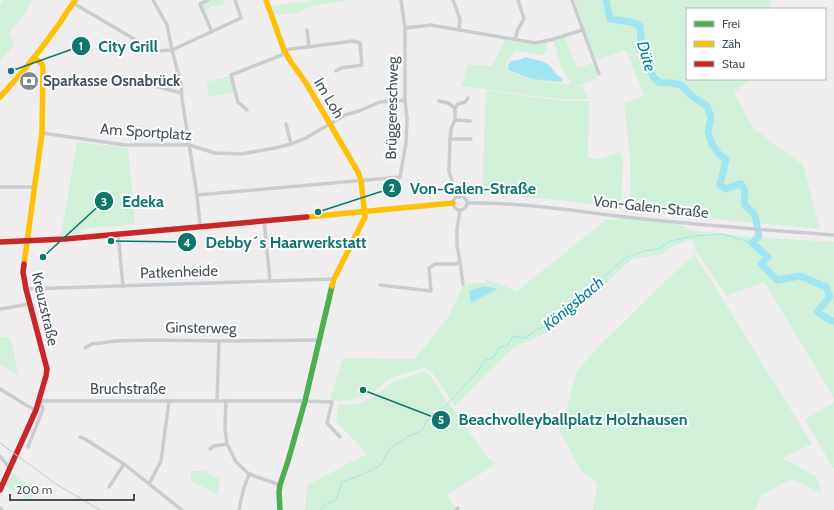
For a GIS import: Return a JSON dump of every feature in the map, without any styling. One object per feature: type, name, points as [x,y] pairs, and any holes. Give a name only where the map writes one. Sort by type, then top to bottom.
[{"type":"street","points":[[153,0],[167,25],[181,84],[200,226]]},
{"type":"street","points":[[208,0],[200,4],[212,32]]},
{"type":"street","points":[[0,97],[50,39],[74,1],[151,49],[159,51],[172,50],[241,18],[235,0]]},
{"type":"street","name":"Im Loh","points":[[266,0],[284,50],[306,83],[358,172],[361,180],[364,211]]},
{"type":"street","name":"Brüggereschweg","points":[[361,180],[400,177],[406,143],[407,119],[405,100],[405,28],[401,0]]},
{"type":"street","points":[[453,0],[460,19],[459,30]]},
{"type":"street","points":[[515,40],[518,29],[524,19],[518,0]]},
{"type":"street","points":[[572,0],[599,74]]},
{"type":"street","points":[[405,28],[431,25],[536,43],[583,30]]},
{"type":"street","points":[[307,30],[309,47]]},
{"type":"street","points":[[247,110],[238,102],[231,76],[282,55],[284,50],[353,41],[360,43],[362,65],[342,68],[336,71]]},
{"type":"street","name":"Kreuzstraße","points":[[0,490],[36,410],[47,368],[22,272],[42,133],[43,68],[42,64],[35,58]]},
{"type":"street","points":[[43,80],[147,84],[182,94]]},
{"type":"street","points":[[458,197],[449,171],[451,129],[455,120],[455,108],[458,104],[465,102],[468,98]]},
{"type":"street","name":"Am Sportplatz","points":[[42,133],[125,145],[189,145],[216,152],[241,154],[291,144],[306,138],[345,115],[380,102],[405,100]]},
{"type":"street","points":[[440,101],[455,108]]},
{"type":"street","points":[[455,120],[470,121]]},
{"type":"street","points":[[286,124],[291,144]]},
{"type":"street","points":[[450,139],[471,139]]},
{"type":"street","points":[[197,195],[361,180]]},
{"type":"street","points":[[0,187],[34,187]]},
{"type":"street","points":[[453,203],[458,197]]},
{"type":"street","points":[[453,203],[456,210],[464,209],[466,206],[465,199],[458,197]]},
{"type":"street","points":[[0,242],[118,234],[453,203]]},
{"type":"street","name":"Von-Galen-Straße","points":[[466,203],[546,207],[627,217],[762,230],[834,235]]},
{"type":"street","points":[[460,210],[457,229],[457,245],[463,284]]},
{"type":"street","points":[[280,510],[280,485],[305,401],[334,280],[364,220],[364,211]]},
{"type":"street","points":[[264,220],[270,281]]},
{"type":"street","points":[[118,234],[123,286]]},
{"type":"street","points":[[380,285],[431,291],[429,268],[435,264],[456,264],[460,262]]},
{"type":"street","name":"Patkenheide","points":[[26,289],[334,280]]},
{"type":"street","points":[[0,309],[30,304]]},
{"type":"street","name":"Ginsterweg","points":[[85,348],[92,344],[116,341],[319,340]]},
{"type":"street","points":[[217,401],[219,341]]},
{"type":"street","points":[[0,389],[36,410]]},
{"type":"street","points":[[28,447],[42,409],[39,401]]},
{"type":"street","name":"Bruchstraße","points":[[39,401],[332,402],[327,423],[340,437]]},
{"type":"street","points":[[149,484],[161,461],[169,401]]},
{"type":"street","points":[[226,402],[225,428],[227,444],[236,462],[249,474],[280,485]]},
{"type":"street","points":[[80,437],[124,464],[182,510]]},
{"type":"street","points":[[210,449],[214,446],[227,444]]},
{"type":"street","points":[[0,456],[10,468]]},
{"type":"street","points":[[109,487],[124,464]]},
{"type":"street","points":[[239,510],[243,491],[249,474]]},
{"type":"green space","points":[[2,0],[32,0],[27,10],[9,33],[15,44],[0,61],[0,5],[3,3]]},
{"type":"green space","points":[[211,0],[223,0],[224,4],[218,7],[213,6],[205,10],[202,4]]},
{"type":"green space","points":[[318,0],[351,0],[311,6],[298,13],[275,15],[272,6]]},
{"type":"green space","points":[[574,0],[603,0],[608,21],[616,22],[587,35]]},
{"type":"green space","points":[[607,0],[771,0],[770,8],[686,8],[686,80],[751,80],[734,92],[753,128],[803,165],[820,229],[759,223],[757,214],[746,203],[748,191],[743,182],[735,181],[727,186],[723,184],[729,159],[716,145],[710,132],[714,118],[709,104],[694,94],[683,83],[673,80],[662,81],[655,76],[652,65],[652,55],[642,38],[641,25],[632,19],[611,17]]},
{"type":"green space","points":[[620,21],[631,22],[640,26],[641,39],[647,52],[629,55],[625,50],[598,59],[595,57],[587,35]]},
{"type":"green space","points":[[565,37],[577,68],[593,63],[598,79],[577,87],[583,86],[588,99],[558,99],[461,86],[468,65],[492,66],[505,40],[534,45],[546,42],[547,48],[542,55],[515,51],[506,62],[507,71],[532,79],[572,85],[561,67],[553,40]]},
{"type":"green space","points":[[647,54],[649,59],[650,77],[659,87],[676,86],[693,101],[706,109],[709,118],[705,132],[709,145],[717,156],[724,161],[717,185],[726,192],[736,186],[740,186],[743,192],[742,205],[753,216],[754,223],[631,210],[630,156],[624,103],[644,96],[629,56]]},
{"type":"green space","points":[[230,76],[234,92],[209,97],[206,82]]},
{"type":"green space","points":[[486,90],[554,100],[589,101],[588,158],[600,159],[620,152],[623,157],[621,209],[552,199],[482,195]]},
{"type":"green space","points":[[77,142],[128,148],[135,224],[81,229],[81,233],[61,235]]},
{"type":"green space","points":[[620,218],[683,225],[689,230],[751,237],[834,242],[834,398],[764,282],[726,296],[722,287],[720,287],[696,250],[692,240],[674,245],[662,254],[632,259],[552,331],[520,344],[511,350],[455,406],[431,371],[424,368],[390,378],[374,392],[362,397],[345,401],[330,400],[343,358],[415,359],[449,316],[463,285],[485,282],[485,279],[517,291],[607,219],[614,220]]},
{"type":"green space","points":[[694,253],[812,444],[782,458],[816,476],[822,493],[791,479],[762,495],[755,510],[593,510],[597,483],[581,471],[559,429],[567,410],[577,371],[598,347],[678,269],[693,257]]},
{"type":"green space","points":[[10,337],[19,376],[0,365],[0,338]]},
{"type":"green space","points":[[423,372],[429,374],[488,458],[496,464],[447,495],[456,508],[450,510],[305,510],[307,485],[367,454],[335,420],[339,405],[350,405],[364,402],[393,382]]},
{"type":"green space","points":[[834,402],[834,469],[805,420]]},
{"type":"green space","points":[[191,471],[204,471],[220,479],[217,495],[191,480]]},
{"type":"green space","points":[[11,472],[37,490],[30,501],[5,485]]},
{"type":"water","points":[[526,57],[546,63],[563,79],[561,82],[532,79],[508,70],[508,64],[511,61]]},
{"type":"water","points":[[484,286],[498,289],[471,303],[469,291]]},
{"type":"waterway","name":"Düte","points":[[606,0],[610,19],[631,22],[640,26],[641,39],[650,56],[650,66],[653,77],[660,83],[681,85],[693,97],[707,106],[711,117],[708,132],[712,144],[719,154],[726,160],[720,185],[726,189],[741,184],[745,191],[744,204],[755,215],[759,236],[752,243],[768,257],[761,264],[777,280],[800,276],[826,287],[830,297],[817,312],[834,321]]},
{"type":"waterway","name":"Königsbach","points":[[321,510],[324,505],[336,500],[342,482],[381,465],[388,450],[409,436],[423,430],[426,421],[436,416],[479,370],[483,361],[494,357],[498,348],[508,345],[513,336],[525,338],[536,330],[550,325],[625,258],[644,251],[658,249],[668,242],[695,236],[723,234],[752,243]]},
{"type":"railway","points":[[0,443],[56,484],[100,510]]},
{"type":"traffic: fast","points":[[280,510],[280,485],[305,401],[332,286]]},
{"type":"traffic: slow","points":[[0,97],[40,50],[75,0]]},
{"type":"traffic: slow","points":[[266,0],[284,50],[306,83],[358,172],[361,180],[365,217],[334,279],[332,286]]},
{"type":"traffic: slow","points":[[24,264],[42,133],[43,68],[42,64],[35,58]]},
{"type":"traffic: slow","points":[[307,217],[453,203]]},
{"type":"traffic: jam","points":[[0,242],[65,239],[307,217]]},
{"type":"traffic: jam","points":[[0,490],[36,410],[47,369],[26,289],[23,272],[24,264]]},
{"type":"place","name":"City Grill","points":[[11,71]]},
{"type":"place","name":"Sparkasse Osnabrück","points":[[29,81]]},
{"type":"place","name":"Von-Galen-Straße","points":[[318,212]]},
{"type":"place","name":"Debby´s Haarwerkstatt","points":[[111,241]]},
{"type":"place","name":"Edeka","points":[[43,257]]},
{"type":"place","name":"Beachvolleyballplatz Holzhausen","points":[[363,390]]}]
